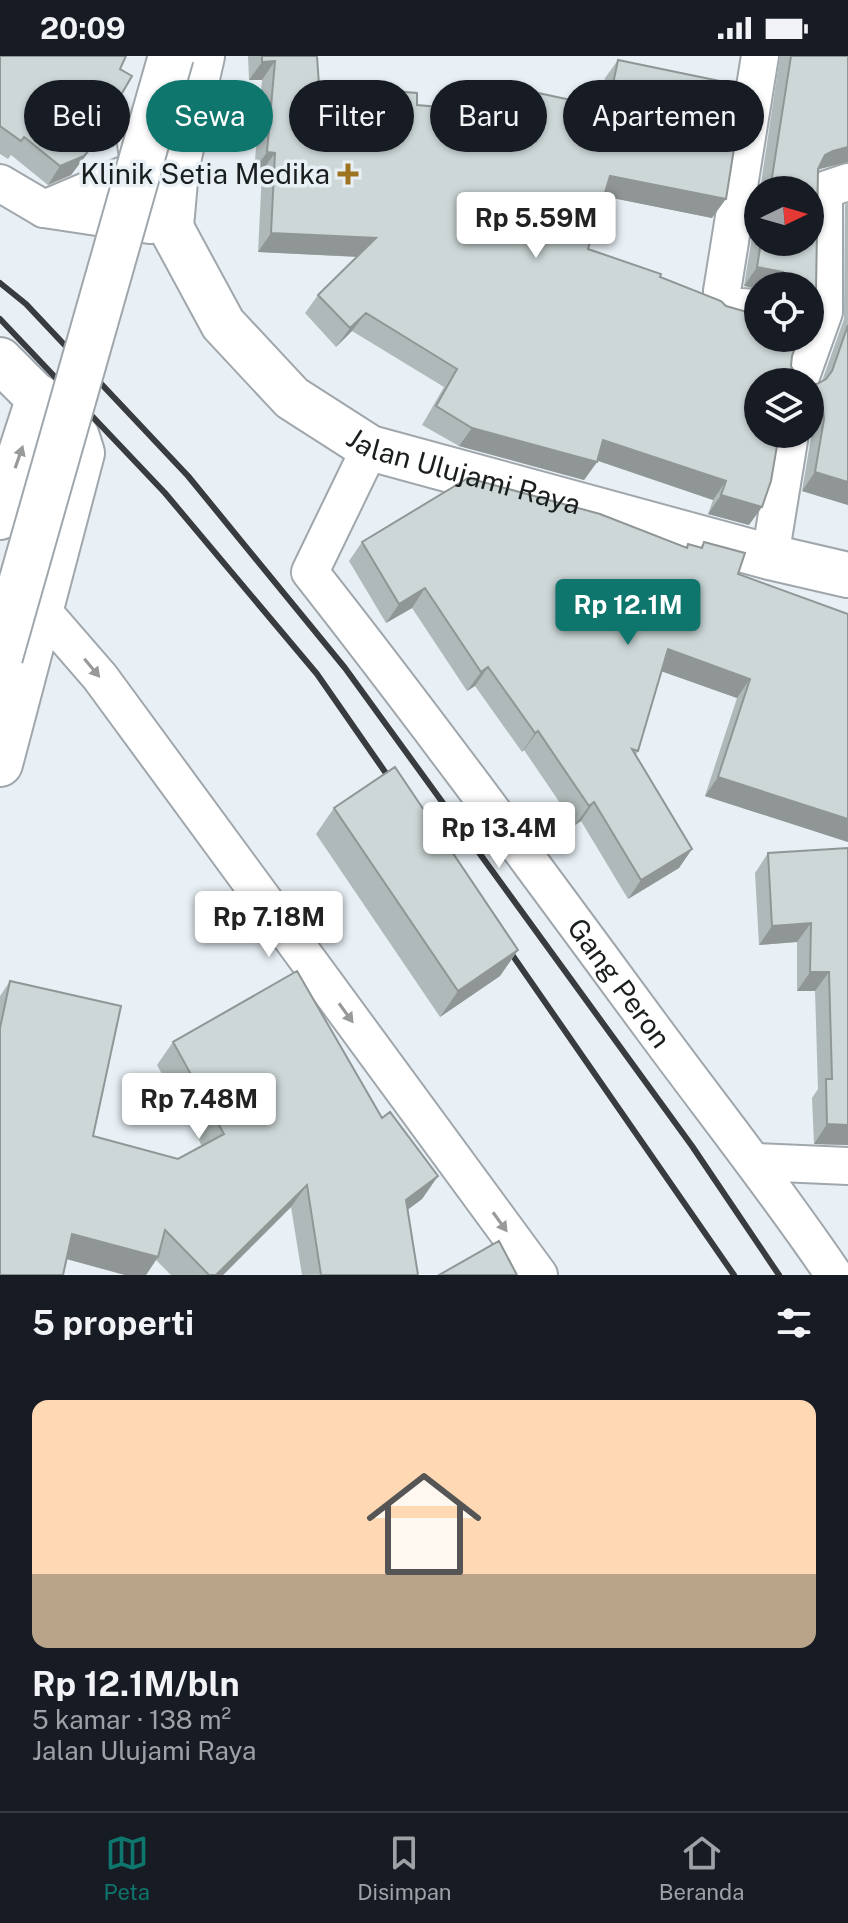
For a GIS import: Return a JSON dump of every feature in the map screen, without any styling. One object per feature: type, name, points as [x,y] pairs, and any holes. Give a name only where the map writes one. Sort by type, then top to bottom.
[{"type":"street","name":"Jalan Ulujami Raya","points":[[149,56],[137,123],[143,167],[171,228],[223,324],[292,398],[370,448],[770,557],[848,575]]},
{"type":"street","points":[[0,657],[171,56]]},
{"type":"street","points":[[0,183],[44,209],[171,228],[176,170],[202,56]]},
{"type":"street","points":[[744,307],[723,306],[722,291],[760,56]]},
{"type":"street","points":[[44,209],[143,167]]},
{"type":"street","points":[[805,368],[827,312],[824,196],[827,189],[848,182]]},
{"type":"street","points":[[0,360],[77,437],[82,453],[41,609],[6,709],[0,764]]},
{"type":"street","points":[[0,517],[39,397]]},
{"type":"street","name":"Gang Peron","points":[[370,448],[310,572],[416,706],[656,1033],[755,1162],[834,1275]]},
{"type":"street","points":[[770,557],[788,448]]},
{"type":"street","points":[[41,609],[100,677],[539,1275]]},
{"type":"street","points":[[755,1162],[848,1166]]},
{"type":"building","points":[[0,56],[126,56],[120,69],[132,76],[130,80],[24,80],[24,137],[21,141],[0,126]]},
{"type":"building","points":[[262,56],[317,56],[319,80],[289,80],[289,152],[414,152],[414,93],[417,93],[417,105],[430,106],[430,152],[547,152],[547,95],[563,98],[563,152],[733,152],[726,199],[610,176],[588,249],[661,274],[660,277],[744,311],[744,352],[794,352],[792,368],[744,368],[744,448],[777,448],[771,481],[762,507],[721,495],[726,481],[603,440],[597,462],[472,428],[436,406],[457,369],[366,313],[350,328],[318,295],[376,238],[271,233],[275,153],[267,152],[273,152],[275,61],[262,62]]},
{"type":"building","points":[[791,56],[848,56],[848,147],[825,155],[818,176],[772,176]]},
{"type":"building","points":[[618,60],[715,80],[614,80]]},
{"type":"building","points":[[43,152],[87,152],[84,156],[60,166]]},
{"type":"building","points":[[759,256],[817,256],[816,272],[783,272],[757,267]]},
{"type":"building","points":[[848,325],[848,482],[815,472],[819,448],[824,448],[824,380],[832,371]]},
{"type":"building","points":[[468,478],[600,514],[687,548],[688,544],[702,548],[704,542],[745,553],[738,574],[848,614],[848,819],[718,777],[750,679],[668,649],[638,751],[632,749],[692,849],[641,880],[594,802],[589,806],[538,731],[535,733],[488,667],[481,672],[425,588],[399,604],[362,542]]},
{"type":"building","points":[[395,767],[518,950],[458,991],[334,808]]},
{"type":"building","points":[[848,848],[848,1125],[827,1124],[826,1079],[832,1079],[829,972],[810,972],[811,923],[772,926],[768,853]]},
{"type":"building","points":[[297,971],[382,1118],[390,1112],[438,1176],[406,1200],[418,1275],[321,1275],[307,1185],[216,1275],[209,1275],[165,1230],[158,1257],[72,1234],[63,1275],[0,1275],[0,1028],[10,981],[121,1006],[93,1136],[178,1159],[224,1134],[173,1042]]},
{"type":"building","points":[[499,1241],[517,1275],[439,1275]]},
{"type":"railway","points":[[0,283],[26,304],[188,476],[345,668],[692,1146],[779,1275]]},
{"type":"railway","points":[[0,319],[165,493],[317,674],[399,792]]},
{"type":"railway","points":[[502,940],[734,1275]]},
{"type":"place","name":"Klinik Setia Medika","points":[[348,174]]}]
